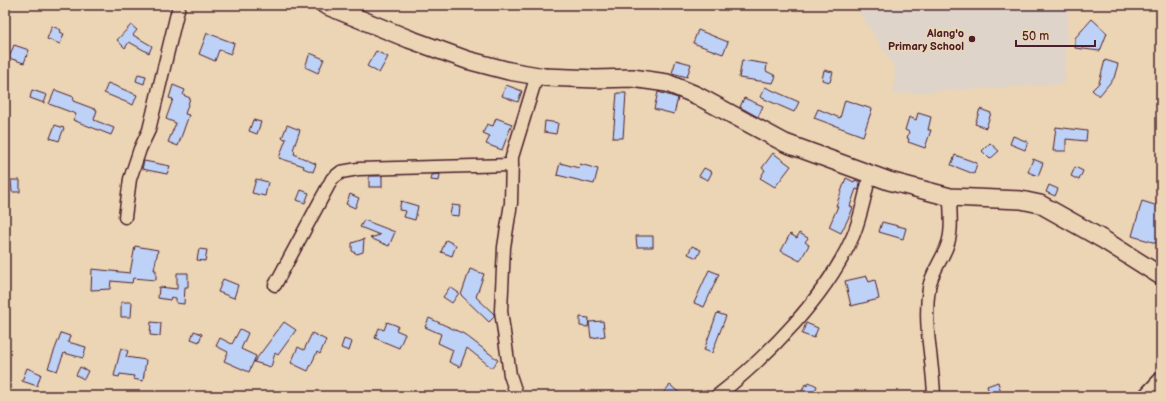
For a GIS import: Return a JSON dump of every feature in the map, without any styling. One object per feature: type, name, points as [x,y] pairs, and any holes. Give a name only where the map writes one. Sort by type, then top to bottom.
[{"type":"street","points":[[124,217],[130,179],[136,160],[149,130],[179,5]]},
{"type":"street","points":[[325,5],[409,39],[467,60],[509,71],[537,76],[596,79],[632,78],[667,83],[696,95],[785,143],[870,174],[950,197],[1021,200],[1040,204],[1104,240],[1161,276]]},
{"type":"street","points":[[517,396],[510,375],[501,311],[504,247],[511,203],[512,157],[517,136],[537,76]]},
{"type":"street","points":[[275,285],[332,179],[341,172],[358,168],[512,165]]},
{"type":"street","points":[[717,396],[778,342],[800,317],[833,272],[853,235],[870,174]]},
{"type":"street","points":[[934,396],[927,330],[927,300],[929,286],[948,244],[950,233],[950,197]]},
{"type":"street","points":[[1144,396],[1161,378]]},
{"type":"shaded area","name":"Alang'o Primary School","points":[[813,5],[1068,5],[1065,84],[893,94],[895,68],[858,10]]},
{"type":"building","points":[[1092,19],[1107,33],[1100,51],[1075,48],[1075,38]]},
{"type":"building","points":[[131,25],[137,30],[133,35],[152,46],[149,53],[129,42],[125,48],[117,40]]},
{"type":"building","points":[[52,26],[61,30],[60,32],[64,34],[60,44],[47,39]]},
{"type":"building","points":[[698,30],[728,42],[723,54],[693,43]]},
{"type":"building","points":[[207,33],[234,43],[231,54],[219,50],[215,61],[199,54]]},
{"type":"building","points":[[14,45],[29,50],[24,63],[9,58]]},
{"type":"building","points":[[376,51],[388,57],[379,73],[367,66]]},
{"type":"building","points":[[310,53],[324,59],[318,73],[305,67]]},
{"type":"building","points":[[676,60],[691,64],[687,77],[672,73]]},
{"type":"building","points":[[742,60],[767,64],[766,71],[776,76],[773,83],[739,78]]},
{"type":"building","points":[[1105,60],[1118,64],[1114,78],[1099,96],[1092,90],[1099,83]]},
{"type":"building","points":[[824,70],[833,72],[830,82],[822,80]]},
{"type":"building","points":[[138,74],[146,76],[144,84],[136,81]]},
{"type":"building","points":[[108,83],[137,95],[133,105],[104,93]]},
{"type":"building","points":[[173,85],[185,90],[183,95],[190,98],[185,114],[189,115],[178,146],[168,142],[176,123],[166,119],[173,99],[169,98]]},
{"type":"building","points":[[506,85],[522,91],[518,102],[502,96]]},
{"type":"building","points":[[765,87],[799,102],[794,112],[760,97]]},
{"type":"building","points":[[32,90],[47,95],[44,103],[30,98]]},
{"type":"building","points":[[55,90],[74,97],[73,101],[97,110],[94,120],[114,128],[111,135],[73,120],[76,114],[49,104]]},
{"type":"building","points":[[658,92],[678,98],[674,114],[654,109]]},
{"type":"building","points":[[617,93],[626,93],[623,138],[613,138]]},
{"type":"building","points":[[744,98],[763,106],[758,117],[740,107]]},
{"type":"building","points":[[845,100],[872,109],[863,136],[814,118],[818,109],[840,118]]},
{"type":"building","points":[[980,109],[991,113],[986,128],[975,124]]},
{"type":"building","points":[[918,113],[931,117],[928,130],[931,130],[925,148],[908,142],[909,139],[907,138],[909,132],[905,130],[909,117],[916,120]]},
{"type":"building","points":[[496,118],[512,124],[502,150],[486,144],[490,136],[483,133],[487,124],[493,126]]},
{"type":"building","points":[[253,120],[261,122],[257,134],[249,131]]},
{"type":"building","points":[[545,121],[558,123],[556,134],[544,132]]},
{"type":"building","points":[[55,125],[64,128],[59,141],[50,138]]},
{"type":"building","points":[[287,125],[300,130],[293,150],[295,151],[294,154],[316,164],[313,172],[303,168],[304,166],[279,158],[286,139],[282,138]]},
{"type":"building","points":[[1056,127],[1087,131],[1086,141],[1066,139],[1066,151],[1053,151]]},
{"type":"building","points":[[1013,136],[1028,142],[1025,150],[1010,144]]},
{"type":"building","points":[[990,143],[999,151],[990,159],[982,151]]},
{"type":"building","points":[[773,153],[791,166],[775,187],[760,178],[765,170],[762,168]]},
{"type":"building","points":[[955,155],[977,163],[974,174],[951,165]]},
{"type":"building","points":[[1033,159],[1043,163],[1038,176],[1028,172]]},
{"type":"building","points":[[144,161],[170,166],[167,174],[142,169]]},
{"type":"building","points":[[560,163],[579,168],[580,164],[598,169],[594,184],[557,175]]},
{"type":"building","points":[[1075,167],[1083,171],[1079,180],[1071,176]]},
{"type":"building","points":[[704,168],[712,172],[708,180],[699,176]]},
{"type":"building","points":[[440,174],[439,181],[431,180],[432,175]]},
{"type":"building","points":[[369,176],[382,176],[382,187],[369,187]]},
{"type":"building","points":[[846,178],[854,182],[855,180],[860,182],[859,190],[856,189],[850,206],[853,208],[841,233],[829,227],[838,206],[836,206]]},
{"type":"building","points":[[256,179],[268,182],[265,196],[252,193]]},
{"type":"building","points":[[11,180],[20,180],[20,192],[12,192]]},
{"type":"building","points":[[1049,185],[1058,189],[1055,196],[1046,192]]},
{"type":"building","points":[[301,190],[309,193],[305,203],[297,200]]},
{"type":"building","points":[[350,194],[359,198],[355,208],[346,204]]},
{"type":"building","points":[[401,201],[418,206],[415,220],[404,217],[406,211],[399,210]]},
{"type":"building","points":[[1142,201],[1161,207],[1161,226],[1156,243],[1132,236]]},
{"type":"building","points":[[452,205],[460,206],[459,216],[450,215]]},
{"type":"building","points":[[364,220],[395,232],[389,246],[370,238],[380,235],[360,227]]},
{"type":"building","points":[[882,222],[906,228],[903,239],[879,232]]},
{"type":"building","points":[[799,233],[808,238],[805,242],[809,245],[800,261],[781,251],[790,234],[797,238]]},
{"type":"building","points":[[636,236],[653,236],[653,247],[637,247]]},
{"type":"building","points":[[364,239],[363,252],[357,254],[352,251],[352,243]]},
{"type":"building","points":[[446,240],[456,245],[452,256],[441,252]]},
{"type":"building","points":[[135,246],[158,250],[154,270],[156,270],[156,280],[133,278],[132,283],[111,281],[110,289],[91,290],[92,269],[130,273]]},
{"type":"building","points":[[692,246],[701,250],[697,258],[688,254]]},
{"type":"building","points":[[199,249],[207,250],[205,261],[197,260]]},
{"type":"building","points":[[470,269],[484,274],[476,297],[494,314],[494,317],[489,322],[461,295]]},
{"type":"building","points":[[709,270],[719,274],[704,307],[694,303]]},
{"type":"building","points":[[177,273],[188,273],[188,287],[185,287],[184,304],[176,303],[176,298],[171,297],[170,300],[158,298],[159,287],[177,289]]},
{"type":"building","points":[[867,276],[869,282],[875,280],[879,299],[851,306],[845,281]]},
{"type":"building","points":[[223,279],[238,285],[234,298],[218,292]]},
{"type":"building","points":[[450,287],[459,293],[452,303],[443,297]]},
{"type":"building","points":[[121,302],[132,302],[131,317],[121,317]]},
{"type":"building","points":[[717,313],[726,316],[712,353],[704,350]]},
{"type":"building","points":[[580,317],[589,318],[588,327],[580,326]]},
{"type":"building","points":[[429,318],[464,334],[498,360],[492,368],[467,348],[460,367],[449,362],[453,350],[438,343],[441,334],[425,327]]},
{"type":"building","points":[[603,321],[605,336],[591,338],[589,322]]},
{"type":"building","points":[[151,322],[161,323],[160,336],[150,335]]},
{"type":"building","points":[[284,322],[296,330],[278,355],[275,353],[271,367],[254,362]]},
{"type":"building","points":[[387,322],[398,326],[396,330],[405,334],[399,348],[375,338],[379,328],[384,330]]},
{"type":"building","points":[[806,323],[818,328],[814,338],[802,334]]},
{"type":"building","points":[[240,329],[248,333],[241,349],[256,356],[249,372],[224,361],[228,352],[216,346],[220,338],[232,344]]},
{"type":"building","points":[[194,331],[202,334],[199,342],[191,339]]},
{"type":"building","points":[[61,333],[70,336],[68,342],[86,347],[83,358],[64,353],[57,371],[48,368]]},
{"type":"building","points":[[312,333],[326,340],[320,354],[317,352],[308,371],[291,363],[298,347],[304,350]]},
{"type":"building","points":[[344,339],[352,342],[349,351],[341,348]]},
{"type":"building","points":[[121,348],[128,351],[126,357],[146,360],[143,381],[133,379],[134,376],[120,374],[119,377],[114,376]]},
{"type":"building","points":[[80,367],[88,371],[84,379],[76,375]]},
{"type":"building","points":[[27,368],[41,374],[37,386],[22,381]]},
{"type":"building","points":[[809,382],[817,386],[813,396],[800,396],[805,384],[807,386]]},
{"type":"building","points":[[998,382],[1001,393],[990,396],[987,386]]},
{"type":"building","points":[[670,385],[683,396],[669,396],[664,392]]},
{"type":"place","name":"Alang'o Primary School","points":[[972,39]]}]
